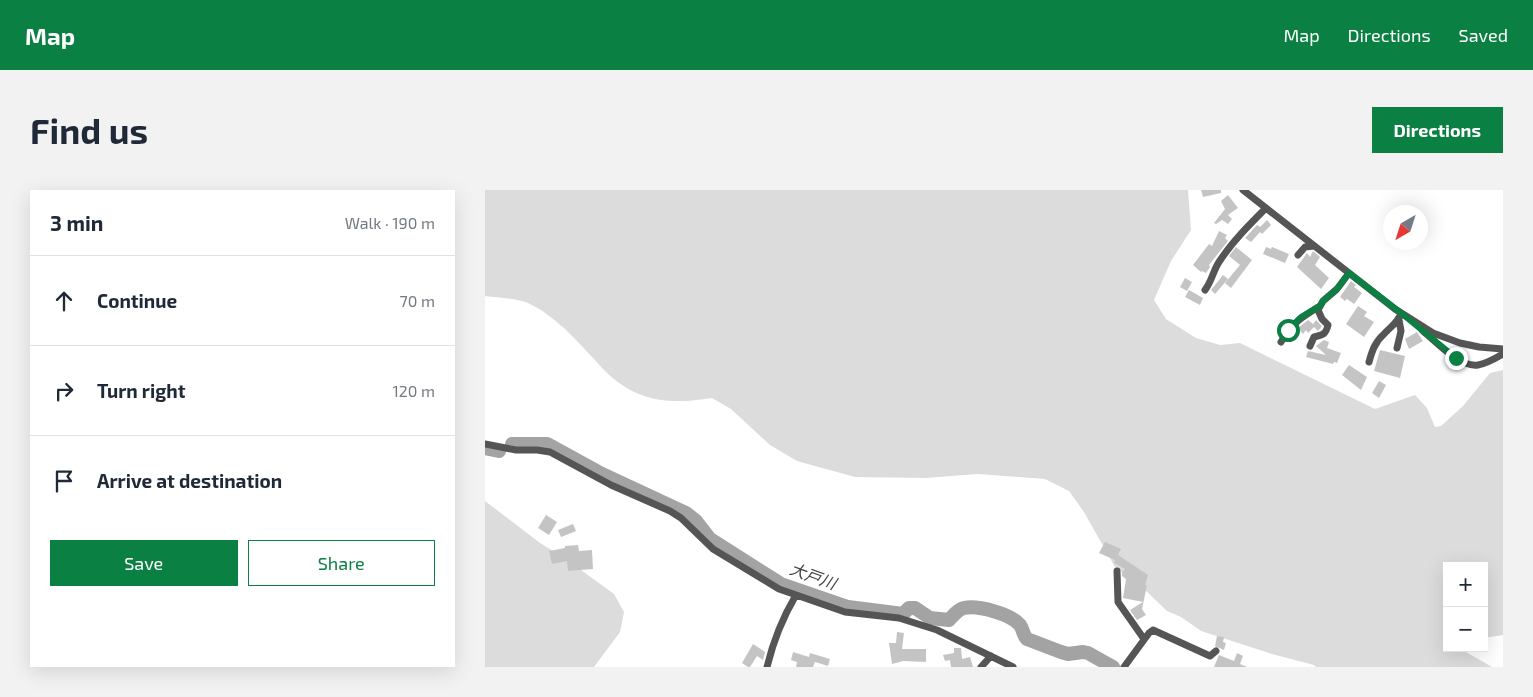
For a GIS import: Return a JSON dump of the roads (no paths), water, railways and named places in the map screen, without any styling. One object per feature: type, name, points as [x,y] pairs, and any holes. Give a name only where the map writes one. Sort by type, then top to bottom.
[{"type":"street","points":[[1243,190],[1467,365],[1478,365],[1503,354]]},
{"type":"street","points":[[1205,290],[1211,282],[1213,272],[1220,260],[1242,232],[1266,208]]},
{"type":"street","points":[[1298,255],[1305,247],[1314,246]]},
{"type":"street","points":[[1310,346],[1314,337],[1323,335],[1326,332],[1328,325],[1322,319],[1318,310],[1320,306],[1337,289],[1349,273]]},
{"type":"street","points":[[1281,342],[1288,330],[1301,317],[1320,306]]},
{"type":"street","points":[[1397,348],[1401,331],[1399,320],[1401,313]]},
{"type":"street","points":[[1401,313],[1433,333],[1479,348],[1503,350]]},
{"type":"street","points":[[1369,362],[1373,348],[1383,334],[1399,320]]},
{"type":"street","points":[[485,444],[516,450],[551,452],[581,470],[670,511],[681,518],[713,549],[779,589],[845,612],[899,618],[937,630],[1013,667]]},
{"type":"street","points":[[1117,571],[1118,602],[1144,639]]},
{"type":"street","points":[[767,667],[770,652],[796,594]]},
{"type":"street","points":[[1124,667],[1144,639],[1153,630],[1210,656],[1217,651]]},
{"type":"street","points":[[981,667],[991,656]]},
{"type":"waterway","name":"大戸川","points":[[512,444],[547,444],[598,472],[686,513],[696,521],[710,539],[781,584],[848,607],[903,614],[909,608],[915,608],[930,618],[949,620],[958,611],[970,607],[994,611],[1016,621],[1027,639],[1068,654],[1088,653],[1113,667]]},
{"type":"waterway","name":"大戸川","points":[[485,448],[499,451]]}]
